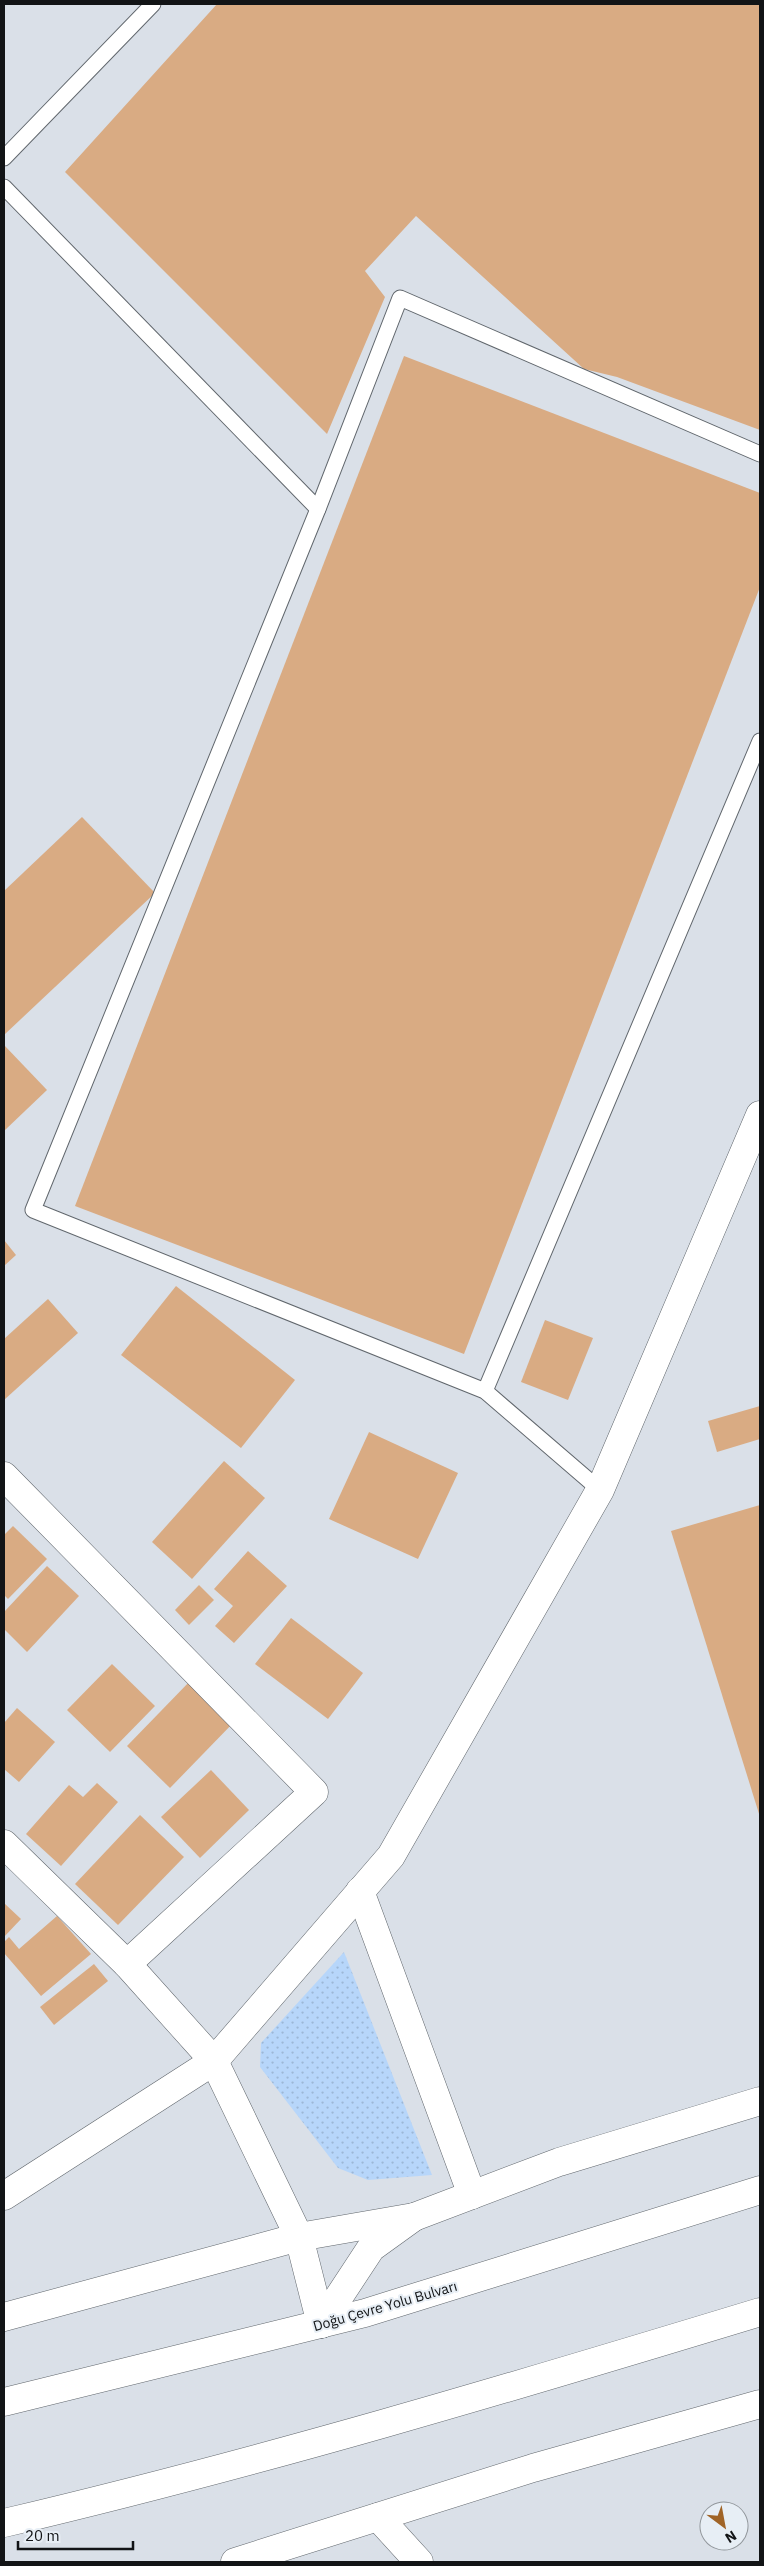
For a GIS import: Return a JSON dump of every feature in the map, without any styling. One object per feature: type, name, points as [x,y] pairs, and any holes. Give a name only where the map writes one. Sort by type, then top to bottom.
[{"type":"main road","points":[[4,2196],[214,2061],[391,1856],[600,1490],[760,1115]]},
{"type":"main road","points":[[4,1476],[314,1792],[127,1964]]},
{"type":"main road","points":[[4,1844],[127,1964],[214,2061],[299,2237],[321,2324]]},
{"type":"main road","points":[[360,1892],[472,2195]]},
{"type":"main road","points":[[4,2318],[299,2237],[414,2217],[558,2162],[760,2101]]},
{"type":"main road","name":"Doğu Çevre Yolu Bulvarı","points":[[4,2402],[365,2314],[760,2190]]},
{"type":"main road","points":[[321,2324],[370,2248],[414,2217]]},
{"type":"main road","points":[[4,2523],[100,2500],[517,2386],[760,2312]]},
{"type":"main road","points":[[235,2562],[276,2556],[378,2517],[534,2468],[760,2404]]},
{"type":"main road","points":[[378,2517],[419,2562]]},
{"type":"lane","points":[[4,158],[154,4]]},
{"type":"lane","points":[[4,187],[318,509]]},
{"type":"lane","points":[[600,1490],[485,1391],[33,1210],[318,509],[400,298],[760,454]]},
{"type":"lane","points":[[485,1391],[760,741]]},
{"type":"shaded area","points":[[344,1952],[432,2175],[368,2180],[338,2168],[260,2067],[261,2043]]},
{"type":"building","points":[[217,4],[760,4],[760,430],[617,377],[584,369],[416,216],[365,271],[385,297],[327,434],[65,172]]},
{"type":"building","points":[[404,356],[760,493],[760,587],[464,1354],[75,1206]]},
{"type":"building","points":[[82,817],[155,893],[4,1035],[4,891]]},
{"type":"building","points":[[4,1045],[47,1090],[4,1131]]},
{"type":"building","points":[[4,1240],[16,1255],[4,1266]]},
{"type":"building","points":[[176,1286],[295,1380],[241,1448],[121,1355]]},
{"type":"building","points":[[48,1299],[78,1333],[4,1400],[4,1339]]},
{"type":"building","points":[[545,1320],[593,1338],[568,1400],[521,1382]]},
{"type":"building","points":[[760,1406],[760,1439],[717,1452],[708,1421]]},
{"type":"building","points":[[369,1432],[458,1473],[418,1559],[329,1519]]},
{"type":"building","points":[[224,1461],[265,1498],[192,1579],[152,1542]]},
{"type":"building","points":[[760,1505],[760,1817],[671,1531]]},
{"type":"building","points":[[13,1526],[47,1559],[8,1599],[4,1595],[4,1535]]},
{"type":"building","points":[[248,1551],[287,1586],[234,1643],[215,1626],[233,1606],[214,1589]]},
{"type":"building","points":[[47,1566],[79,1596],[27,1652],[4,1629],[4,1612]]},
{"type":"building","points":[[199,1585],[214,1600],[189,1625],[175,1610]]},
{"type":"building","points":[[291,1618],[363,1673],[328,1719],[255,1664]]},
{"type":"building","points":[[112,1664],[155,1706],[110,1752],[67,1710]]},
{"type":"building","points":[[192,1679],[235,1721],[170,1788],[127,1746]]},
{"type":"building","points":[[17,1708],[55,1742],[19,1782],[4,1769],[4,1723]]},
{"type":"building","points":[[211,1770],[249,1810],[200,1858],[161,1817]]},
{"type":"building","points":[[97,1783],[118,1802],[61,1866],[26,1834],[69,1785],[83,1797]]},
{"type":"building","points":[[140,1815],[184,1857],[118,1925],[75,1884]]},
{"type":"building","points":[[4,1903],[21,1919],[4,1937]]},
{"type":"building","points":[[57,1916],[91,1954],[41,1996],[4,1953],[4,1942],[9,1937],[19,1949]]},
{"type":"building","points":[[94,1964],[108,1981],[54,2025],[40,2007]]}]
